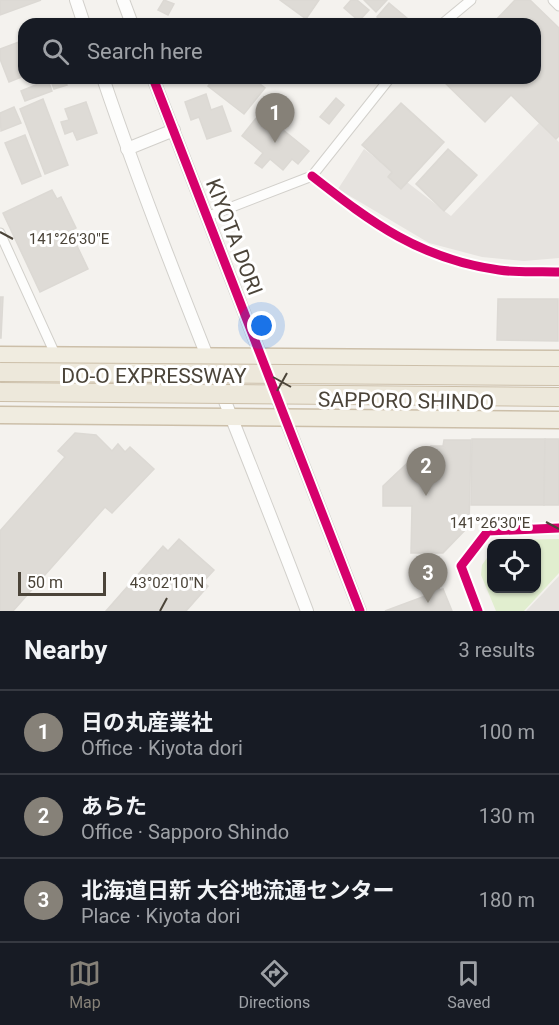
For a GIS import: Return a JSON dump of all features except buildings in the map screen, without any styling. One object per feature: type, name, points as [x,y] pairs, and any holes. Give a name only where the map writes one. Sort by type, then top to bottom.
[{"type":"highway","name":"SAPPORO SHINDO","points":[[0,355],[559,359]]},
{"type":"highway","name":"DO-O EXPRESSWAY","points":[[0,372],[559,376]]},
{"type":"highway","name":"DO-O EXPRESSWAY","points":[[0,392],[559,397]]},
{"type":"highway","name":"SAPPORO SHINDO","points":[[0,415],[559,420]]},
{"type":"street","points":[[76,0],[82,18]]},
{"type":"street","points":[[123,0],[130,18]]},
{"type":"street","points":[[449,18],[471,0]]},
{"type":"street","points":[[553,0],[559,6]]},
{"type":"street","points":[[105,84],[127,149],[206,356],[234,418],[308,611]]},
{"type":"street","name":"KIYOTA DORI","points":[[155,84],[360,611]]},
{"type":"street","points":[[206,217],[312,176],[385,84]]},
{"type":"street","points":[[127,149],[174,130]]},
{"type":"street","points":[[312,176],[379,227],[433,254],[502,271],[559,272]]},
{"type":"street","points":[[0,233],[56,356]]},
{"type":"street","points":[[478,611],[461,566],[488,531],[559,528]]},
{"type":"green space","points":[[541,539],[559,539],[559,573],[541,593]]},
{"type":"green space","points":[[487,558],[487,589],[481,575],[482,565]]},
{"type":"green space","points":[[488,593],[541,593],[524,611],[496,611]]},
{"type":"shaded area","points":[[539,123],[559,142],[559,258],[524,261],[482,257],[429,243],[338,189],[364,149],[451,216]]},
{"type":"shaded area","points":[[559,576],[559,611],[526,611]]},
{"type":"cycle path","points":[[155,84],[360,611]]},
{"type":"cycle path","points":[[312,176],[355,209],[398,237],[421,248],[471,265],[499,270],[559,272]]},
{"type":"cycle path","points":[[478,611],[461,566],[488,531],[559,528]]},
{"type":"place","name":"日の丸産業社","points":[[275,143]]},
{"type":"place","name":"あらた","points":[[426,496]]},
{"type":"place","name":"北海道日新 大谷地流通センター","points":[[428,603]]}]
